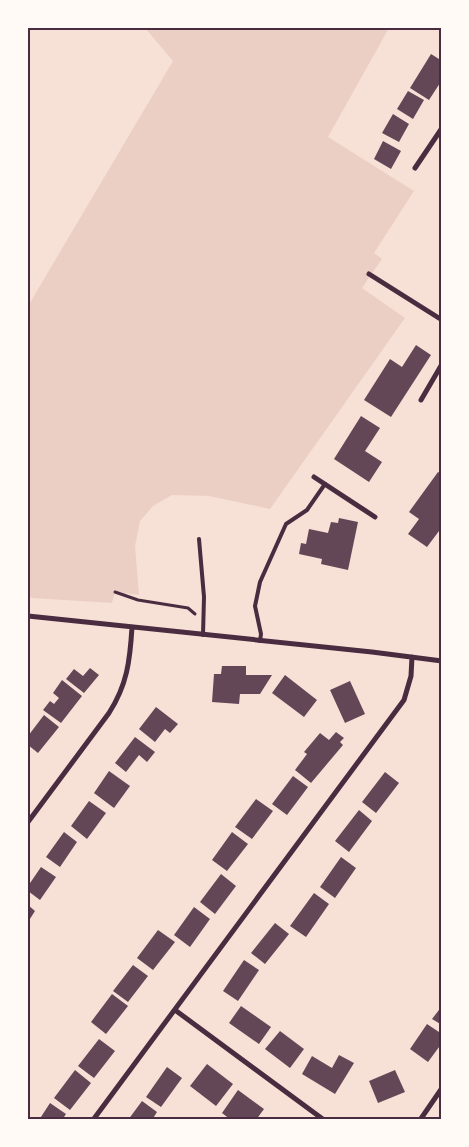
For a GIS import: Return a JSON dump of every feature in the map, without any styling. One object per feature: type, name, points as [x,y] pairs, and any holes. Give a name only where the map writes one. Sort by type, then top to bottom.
[{"type":"street","points":[[415,168],[442,128]]},
{"type":"street","points":[[369,274],[442,320]]},
{"type":"street","points":[[421,400],[442,364]]},
{"type":"street","points":[[314,477],[375,517]]},
{"type":"street","points":[[28,616],[442,661]]},
{"type":"street","points":[[28,822],[120,697],[130,657],[132,628]]},
{"type":"street","points":[[93,1120],[404,700],[411,676],[412,657]]},
{"type":"street","points":[[175,1010],[324,1120]]},
{"type":"street","points":[[420,1120],[442,1088]]},
{"type":"lane","points":[[260,641],[261,634],[254,606],[260,582],[286,524],[307,510],[325,484]]},
{"type":"lane","points":[[199,539],[204,597],[203,635]]},
{"type":"path","points":[[114,592],[138,600],[188,608],[204,622]]},
{"type":"shaded area","points":[[145,28],[389,28],[328,137],[414,191],[374,253],[382,259],[362,288],[405,318],[270,509],[209,496],[172,495],[153,506],[140,521],[135,546],[139,595],[115,592],[112,603],[32,598],[28,597],[28,306],[173,61]]},
{"type":"building","points":[[431,54],[439,59],[442,54],[442,80],[429,100],[410,88]]},
{"type":"building","points":[[408,91],[424,100],[413,119],[397,109]]},
{"type":"building","points":[[393,114],[409,124],[399,142],[382,133]]},
{"type":"building","points":[[383,141],[401,151],[391,169],[374,159]]},
{"type":"building","points":[[416,345],[431,355],[391,417],[364,400],[390,359],[402,367]]},
{"type":"building","points":[[361,416],[380,428],[365,451],[382,462],[369,482],[334,459]]},
{"type":"building","points":[[438,472],[442,474],[442,527],[427,547],[408,534],[419,519],[409,512]]},
{"type":"building","points":[[339,518],[358,522],[348,570],[321,564],[322,559],[299,554],[301,543],[306,544],[309,529],[328,533],[331,522],[338,523]]},
{"type":"building","points":[[222,666],[246,666],[246,675],[272,675],[260,694],[240,694],[239,704],[212,702],[214,674],[221,674]]},
{"type":"building","points":[[90,668],[99,675],[84,693],[66,679],[74,669],[83,676]]},
{"type":"building","points":[[285,675],[317,700],[304,717],[272,693]]},
{"type":"building","points":[[62,680],[82,696],[61,723],[43,710],[50,701],[54,704],[59,698],[53,693]]},
{"type":"building","points":[[350,681],[365,714],[345,723],[330,690]]},
{"type":"building","points":[[156,707],[178,724],[170,733],[165,729],[155,742],[139,729]]},
{"type":"building","points":[[44,715],[59,727],[38,753],[28,745],[28,736]]},
{"type":"building","points":[[336,732],[344,738],[340,742],[343,745],[311,783],[295,770],[307,754],[304,752],[320,733],[329,740]]},
{"type":"building","points":[[135,737],[155,752],[147,762],[139,755],[126,772],[115,763]]},
{"type":"building","points":[[109,771],[130,786],[114,808],[94,793]]},
{"type":"building","points":[[385,772],[399,783],[376,813],[362,802]]},
{"type":"building","points":[[293,776],[308,787],[287,815],[272,804]]},
{"type":"building","points":[[256,799],[273,811],[252,839],[235,827]]},
{"type":"building","points":[[89,801],[106,813],[87,839],[71,826]]},
{"type":"building","points":[[359,810],[372,821],[349,852],[335,841]]},
{"type":"building","points":[[64,832],[77,842],[60,867],[46,857]]},
{"type":"building","points":[[232,832],[248,844],[227,871],[212,860]]},
{"type":"building","points":[[341,857],[356,868],[335,898],[320,887]]},
{"type":"building","points":[[41,867],[56,877],[40,900],[28,891],[28,886]]},
{"type":"building","points":[[221,874],[236,886],[215,914],[200,902]]},
{"type":"building","points":[[314,893],[329,904],[306,937],[290,926]]},
{"type":"building","points":[[28,905],[35,911],[28,922]]},
{"type":"building","points":[[194,907],[210,919],[190,947],[174,935]]},
{"type":"building","points":[[275,923],[289,934],[265,964],[251,953]]},
{"type":"building","points":[[158,930],[175,942],[153,970],[137,958]]},
{"type":"building","points":[[244,960],[259,970],[238,1001],[223,991]]},
{"type":"building","points":[[133,965],[148,976],[128,1002],[113,991]]},
{"type":"building","points":[[112,994],[128,1006],[106,1034],[91,1022]]},
{"type":"building","points":[[241,1006],[271,1027],[259,1044],[229,1023]]},
{"type":"building","points":[[442,1006],[442,1025],[432,1019]]},
{"type":"building","points":[[427,1024],[442,1034],[442,1043],[428,1062],[410,1049]]},
{"type":"building","points":[[280,1031],[304,1049],[290,1068],[265,1049]]},
{"type":"building","points":[[99,1039],[115,1051],[94,1078],[78,1066]]},
{"type":"building","points":[[339,1055],[354,1063],[335,1094],[302,1074],[312,1056],[332,1068]]},
{"type":"building","points":[[207,1064],[233,1084],[216,1106],[190,1086]]},
{"type":"building","points":[[167,1067],[182,1078],[161,1107],[146,1097]]},
{"type":"building","points":[[75,1070],[91,1083],[70,1110],[54,1098]]},
{"type":"building","points":[[395,1070],[405,1092],[378,1103],[369,1081]]},
{"type":"building","points":[[238,1090],[264,1109],[256,1120],[231,1120],[222,1113]]},
{"type":"building","points":[[142,1101],[157,1112],[152,1120],[128,1120]]},
{"type":"building","points":[[50,1103],[66,1114],[62,1120],[39,1120]]}]
